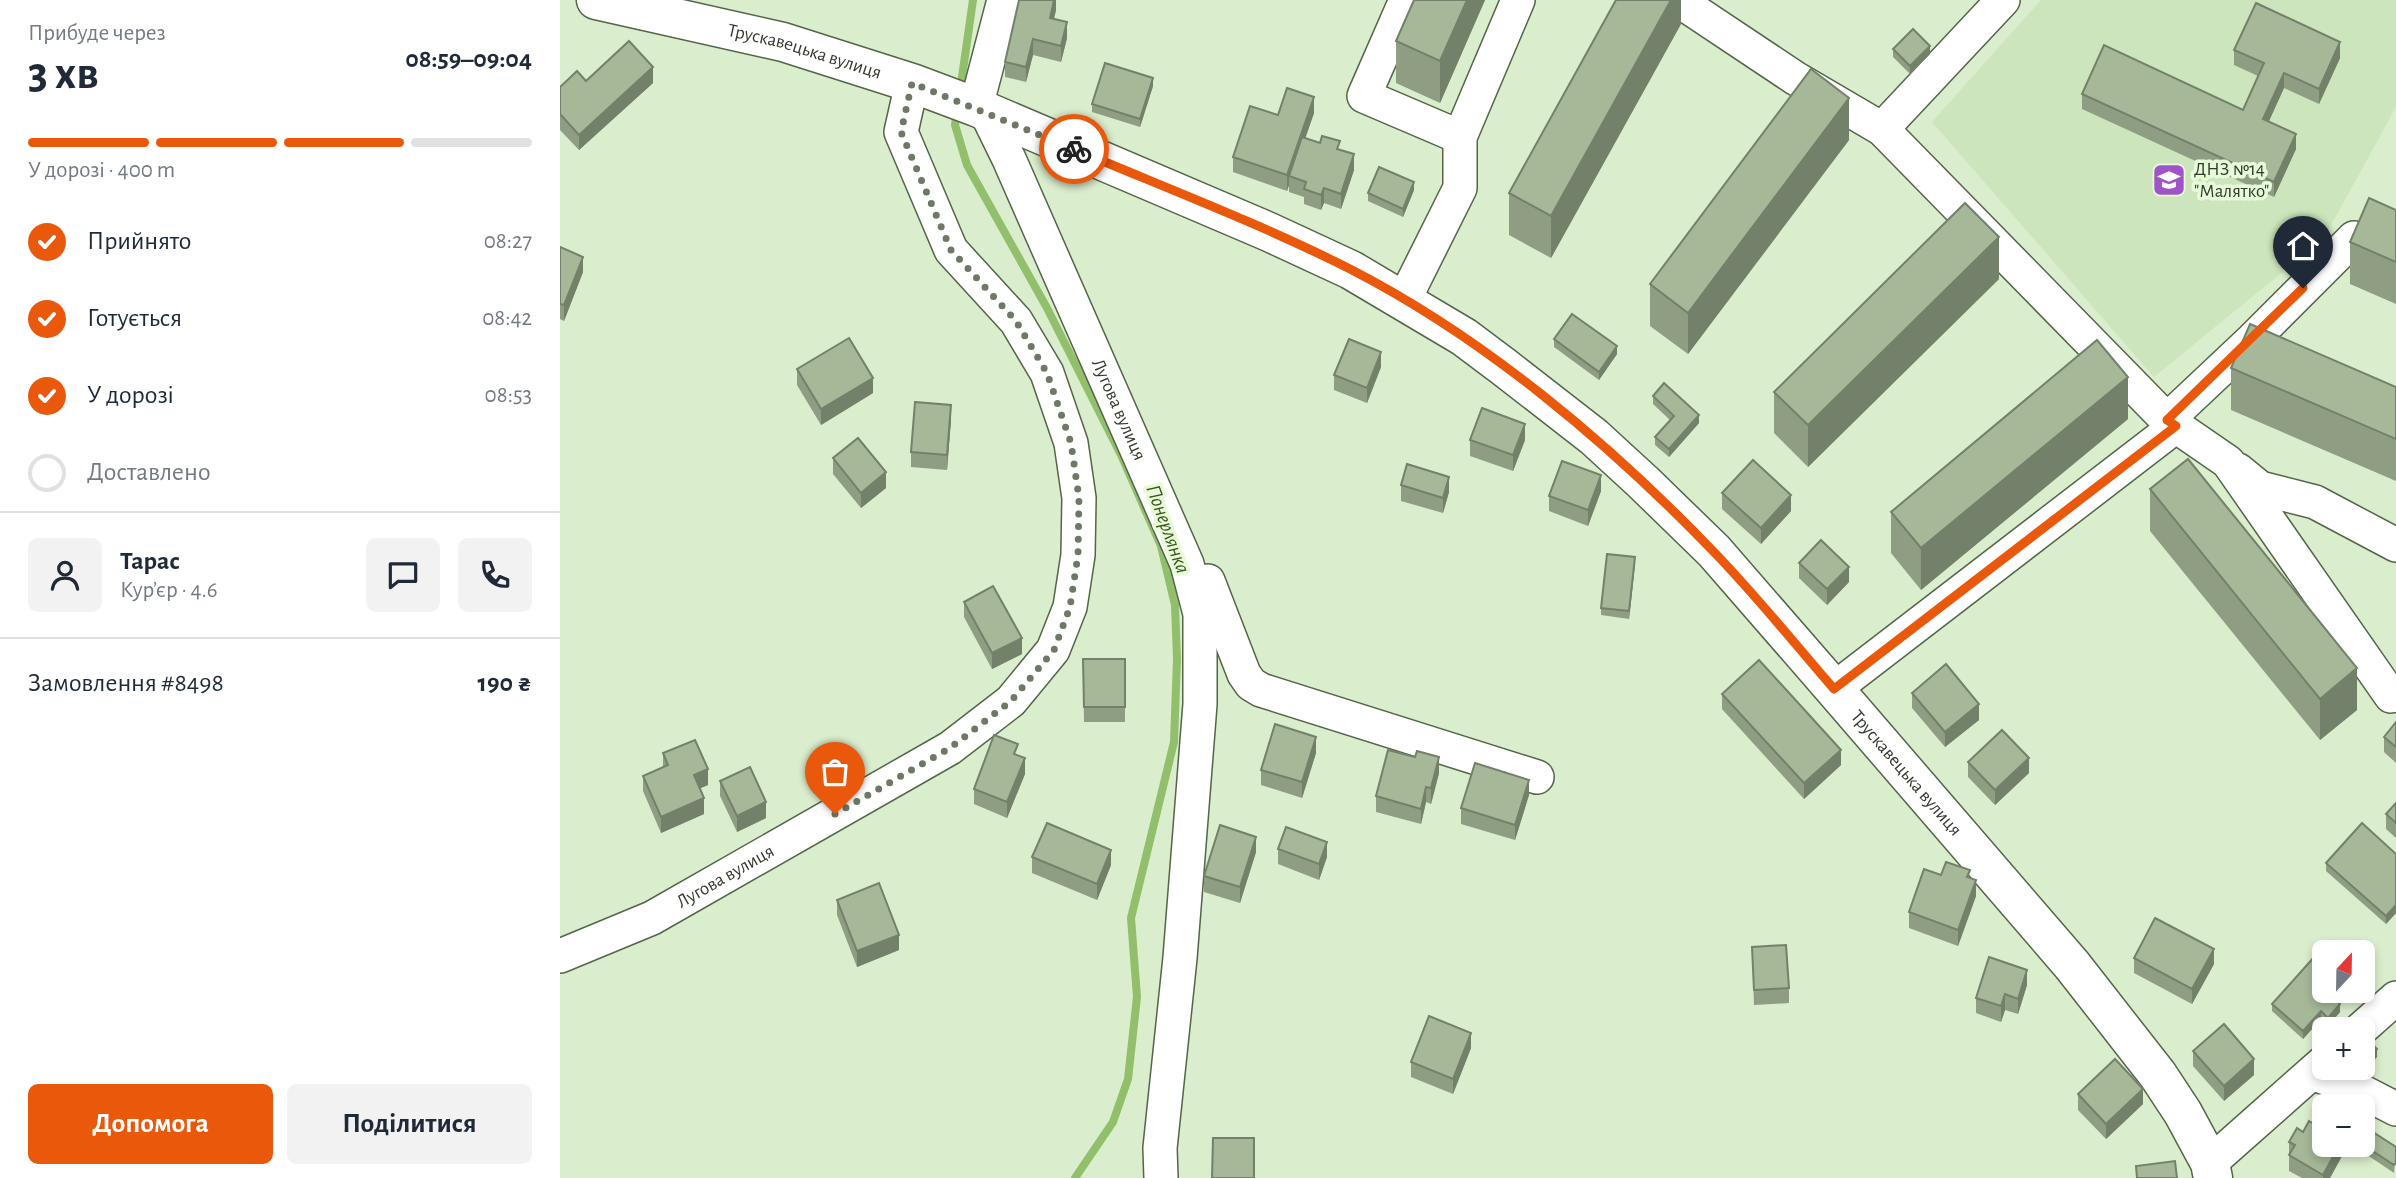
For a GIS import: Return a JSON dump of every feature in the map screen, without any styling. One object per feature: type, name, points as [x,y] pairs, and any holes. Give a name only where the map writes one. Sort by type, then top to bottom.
[{"type":"main road","name":"Трускавецька вулиця","points":[[596,0],[783,42],[956,100],[1269,232],[1350,270],[1464,337],[1594,437],[1714,551],[2081,976],[2158,1075],[2183,1113],[2211,1171]]},
{"type":"street","points":[[956,100],[1004,0]]},
{"type":"street","points":[[1406,0],[1364,96],[1460,137]]},
{"type":"street","points":[[1404,300],[1460,188],[1460,137],[1518,0]]},
{"type":"street","points":[[1678,0],[1795,78],[1882,129],[2171,423],[2228,462],[2260,488],[2315,502],[2396,545]]},
{"type":"street","points":[[1882,129],[2003,0]]},
{"type":"street","name":"Лугова вулиця","points":[[560,956],[652,918],[950,748],[1011,701],[1054,650],[1070,607],[1078,555],[1079,498],[1071,443],[1047,373],[1016,321],[951,250],[901,132],[956,100],[1015,171],[1187,564],[1200,614],[1200,704],[1180,958],[1160,1147],[1161,1178]]},
{"type":"street","points":[[1834,689],[2171,423],[2354,237]]},
{"type":"street","points":[[2253,339],[2288,354]]},
{"type":"street","points":[[2228,462],[2391,696]]},
{"type":"street","points":[[1187,564],[1207,580],[1244,674],[1251,684],[1261,690],[1537,777]]},
{"type":"street","points":[[2375,1017],[2396,998]]},
{"type":"street","points":[[2211,1171],[2312,1074]]},
{"type":"street","points":[[2340,1080],[2396,1109]]},
{"type":"shaded area","name":"ДНЗ №14 \"Малятко\"","points":[[2041,0],[2396,0],[2396,107],[2324,238],[2154,377],[1932,122]]},
{"type":"building","points":[[1019,0],[1054,0],[1050,18],[1067,22],[1061,46],[1033,39],[1026,67],[1005,62]]},
{"type":"building","points":[[1414,0],[1467,0],[1440,61],[1396,41]]},
{"type":"building","points":[[1616,0],[1671,0],[1551,216],[1509,193]]},
{"type":"building","points":[[2256,3],[2340,42],[2319,89],[2284,73],[2263,119],[2296,134],[2274,182],[2082,94],[2104,45],[2243,110],[2264,63],[2234,50]]},
{"type":"building","points":[[1913,29],[1930,46],[1910,66],[1893,49]]},
{"type":"building","points":[[629,41],[653,67],[579,135],[560,114],[560,87],[577,71],[586,81]]},
{"type":"building","points":[[1105,63],[1153,78],[1140,119],[1092,104]]},
{"type":"building","points":[[1811,69],[1849,98],[1688,313],[1650,284]]},
{"type":"building","points":[[1287,88],[1314,97],[1287,175],[1233,157],[1250,106],[1278,115]]},
{"type":"building","points":[[1322,136],[1340,141],[1337,149],[1354,154],[1341,194],[1324,188],[1321,195],[1304,189],[1306,182],[1289,176],[1302,137],[1320,143]]},
{"type":"building","points":[[1379,167],[1414,182],[1403,209],[1368,193]]},
{"type":"building","points":[[2369,198],[2396,210],[2396,262],[2350,242]]},
{"type":"building","points":[[1965,203],[1999,237],[1808,425],[1774,392]]},
{"type":"building","points":[[560,247],[583,257],[564,305],[560,304]]},
{"type":"building","points":[[1572,314],[1617,346],[1599,372],[1554,339]]},
{"type":"building","points":[[2250,324],[2396,387],[2396,439],[2231,368]]},
{"type":"building","points":[[849,338],[873,378],[821,409],[797,369]]},
{"type":"building","points":[[1349,339],[1381,352],[1367,388],[1334,375]]},
{"type":"building","points":[[2097,340],[2128,377],[1921,548],[1891,512]]},
{"type":"building","points":[[1664,383],[1699,415],[1669,449],[1655,437],[1674,416],[1653,396]]},
{"type":"building","points":[[915,402],[951,405],[947,455],[911,452]]},
{"type":"building","points":[[1482,408],[1525,424],[1513,455],[1470,440]]},
{"type":"building","points":[[858,438],[886,472],[861,493],[833,458]]},
{"type":"building","points":[[2188,459],[2357,668],[2320,699],[2150,489]]},
{"type":"building","points":[[1753,460],[1791,495],[1761,528],[1722,493]]},
{"type":"building","points":[[1562,461],[1601,475],[1588,510],[1549,496]]},
{"type":"building","points":[[1407,464],[1449,477],[1443,498],[1401,485]]},
{"type":"building","points":[[1821,540],[1849,567],[1827,589],[1799,563]]},
{"type":"building","points":[[1607,554],[1635,557],[1629,611],[1601,608]]},
{"type":"building","points":[[993,586],[1022,638],[992,653],[964,602]]},
{"type":"building","points":[[1083,659],[1125,659],[1125,707],[1084,707]]},
{"type":"building","points":[[1759,660],[1841,750],[1804,783],[1722,694]]},
{"type":"building","points":[[1946,664],[1979,704],[1945,732],[1912,693]]},
{"type":"building","points":[[2396,722],[2396,747],[2384,737]]},
{"type":"building","points":[[1275,724],[1316,737],[1302,782],[1261,770]]},
{"type":"building","points":[[2002,730],[2029,758],[1995,790],[1968,762]]},
{"type":"building","points":[[994,735],[1018,744],[1014,754],[1025,758],[1007,802],[974,789]]},
{"type":"building","points":[[695,740],[708,769],[694,775],[704,798],[661,817],[643,776],[668,765],[663,753]]},
{"type":"building","points":[[1388,750],[1415,757],[1417,751],[1439,757],[1431,788],[1426,787],[1421,809],[1376,796]]},
{"type":"building","points":[[1475,763],[1529,780],[1515,825],[1461,808]]},
{"type":"building","points":[[750,767],[766,802],[737,816],[720,781]]},
{"type":"building","points":[[2396,803],[2396,823],[2386,814]]},
{"type":"building","points":[[1047,823],[1111,850],[1097,884],[1032,857]]},
{"type":"building","points":[[2362,823],[2396,854],[2396,905],[2386,916],[2326,863]]},
{"type":"building","points":[[1220,825],[1256,837],[1240,887],[1204,876]]},
{"type":"building","points":[[1286,827],[1327,842],[1319,864],[1278,849]]},
{"type":"building","points":[[1946,862],[1970,870],[1967,877],[1976,880],[1958,930],[1909,912],[1924,869],[1941,875]]},
{"type":"building","points":[[879,883],[899,935],[857,951],[837,900]]},
{"type":"building","points":[[2155,918],[2214,949],[2192,989],[2134,958]]},
{"type":"building","points":[[1786,945],[1789,988],[1754,990],[1752,947]]},
{"type":"building","points":[[1989,957],[2027,970],[2018,999],[2005,994],[2001,1006],[1976,998]]},
{"type":"building","points":[[2312,959],[2312,1003],[2340,1004],[2329,1017],[2321,1011],[2312,1017],[2312,1021],[2303,1031],[2272,1004]]},
{"type":"building","points":[[1429,1016],[1471,1033],[1453,1079],[1411,1062]]},
{"type":"building","points":[[2224,1024],[2254,1059],[2224,1086],[2193,1051]]},
{"type":"building","points":[[2115,1059],[2143,1089],[2106,1124],[2078,1094]]},
{"type":"building","points":[[2309,1121],[2312,1123],[2312,1157],[2333,1157],[2323,1175],[2289,1155],[2295,1145],[2289,1142],[2297,1128],[2303,1132]]},
{"type":"building","points":[[2375,1133],[2396,1147],[2394,1165],[2375,1153]]},
{"type":"building","points":[[1213,1138],[1254,1138],[1254,1178],[1212,1178]]},
{"type":"building","points":[[2175,1161],[2177,1178],[2137,1178],[2136,1166]]},
{"type":"waterway","name":"Понерлянка","points":[[960,91],[973,0]]},
{"type":"waterway","name":"Понерлянка","points":[[957,110],[955,125],[967,165],[1047,308],[1121,455],[1161,546],[1175,605],[1177,659],[1174,742],[1131,918],[1137,997],[1128,1079],[1113,1122],[1075,1178]]},
{"type":"way so far","points":[[835,814],[950,748],[1011,701],[1054,650],[1070,607],[1078,555],[1079,498],[1071,443],[1047,373],[1016,321],[951,250],[901,132],[912,83],[1074,149]]},
{"type":"place","name":"ДНЗ №14 \"Малятко\"","points":[[2169,180]]},
{"type":"route","points":[[1074,149],[1269,232],[1350,270],[1464,337],[1594,437],[1643,482],[1714,551],[1834,689],[2176,426],[2167,420],[2303,288]]}]
